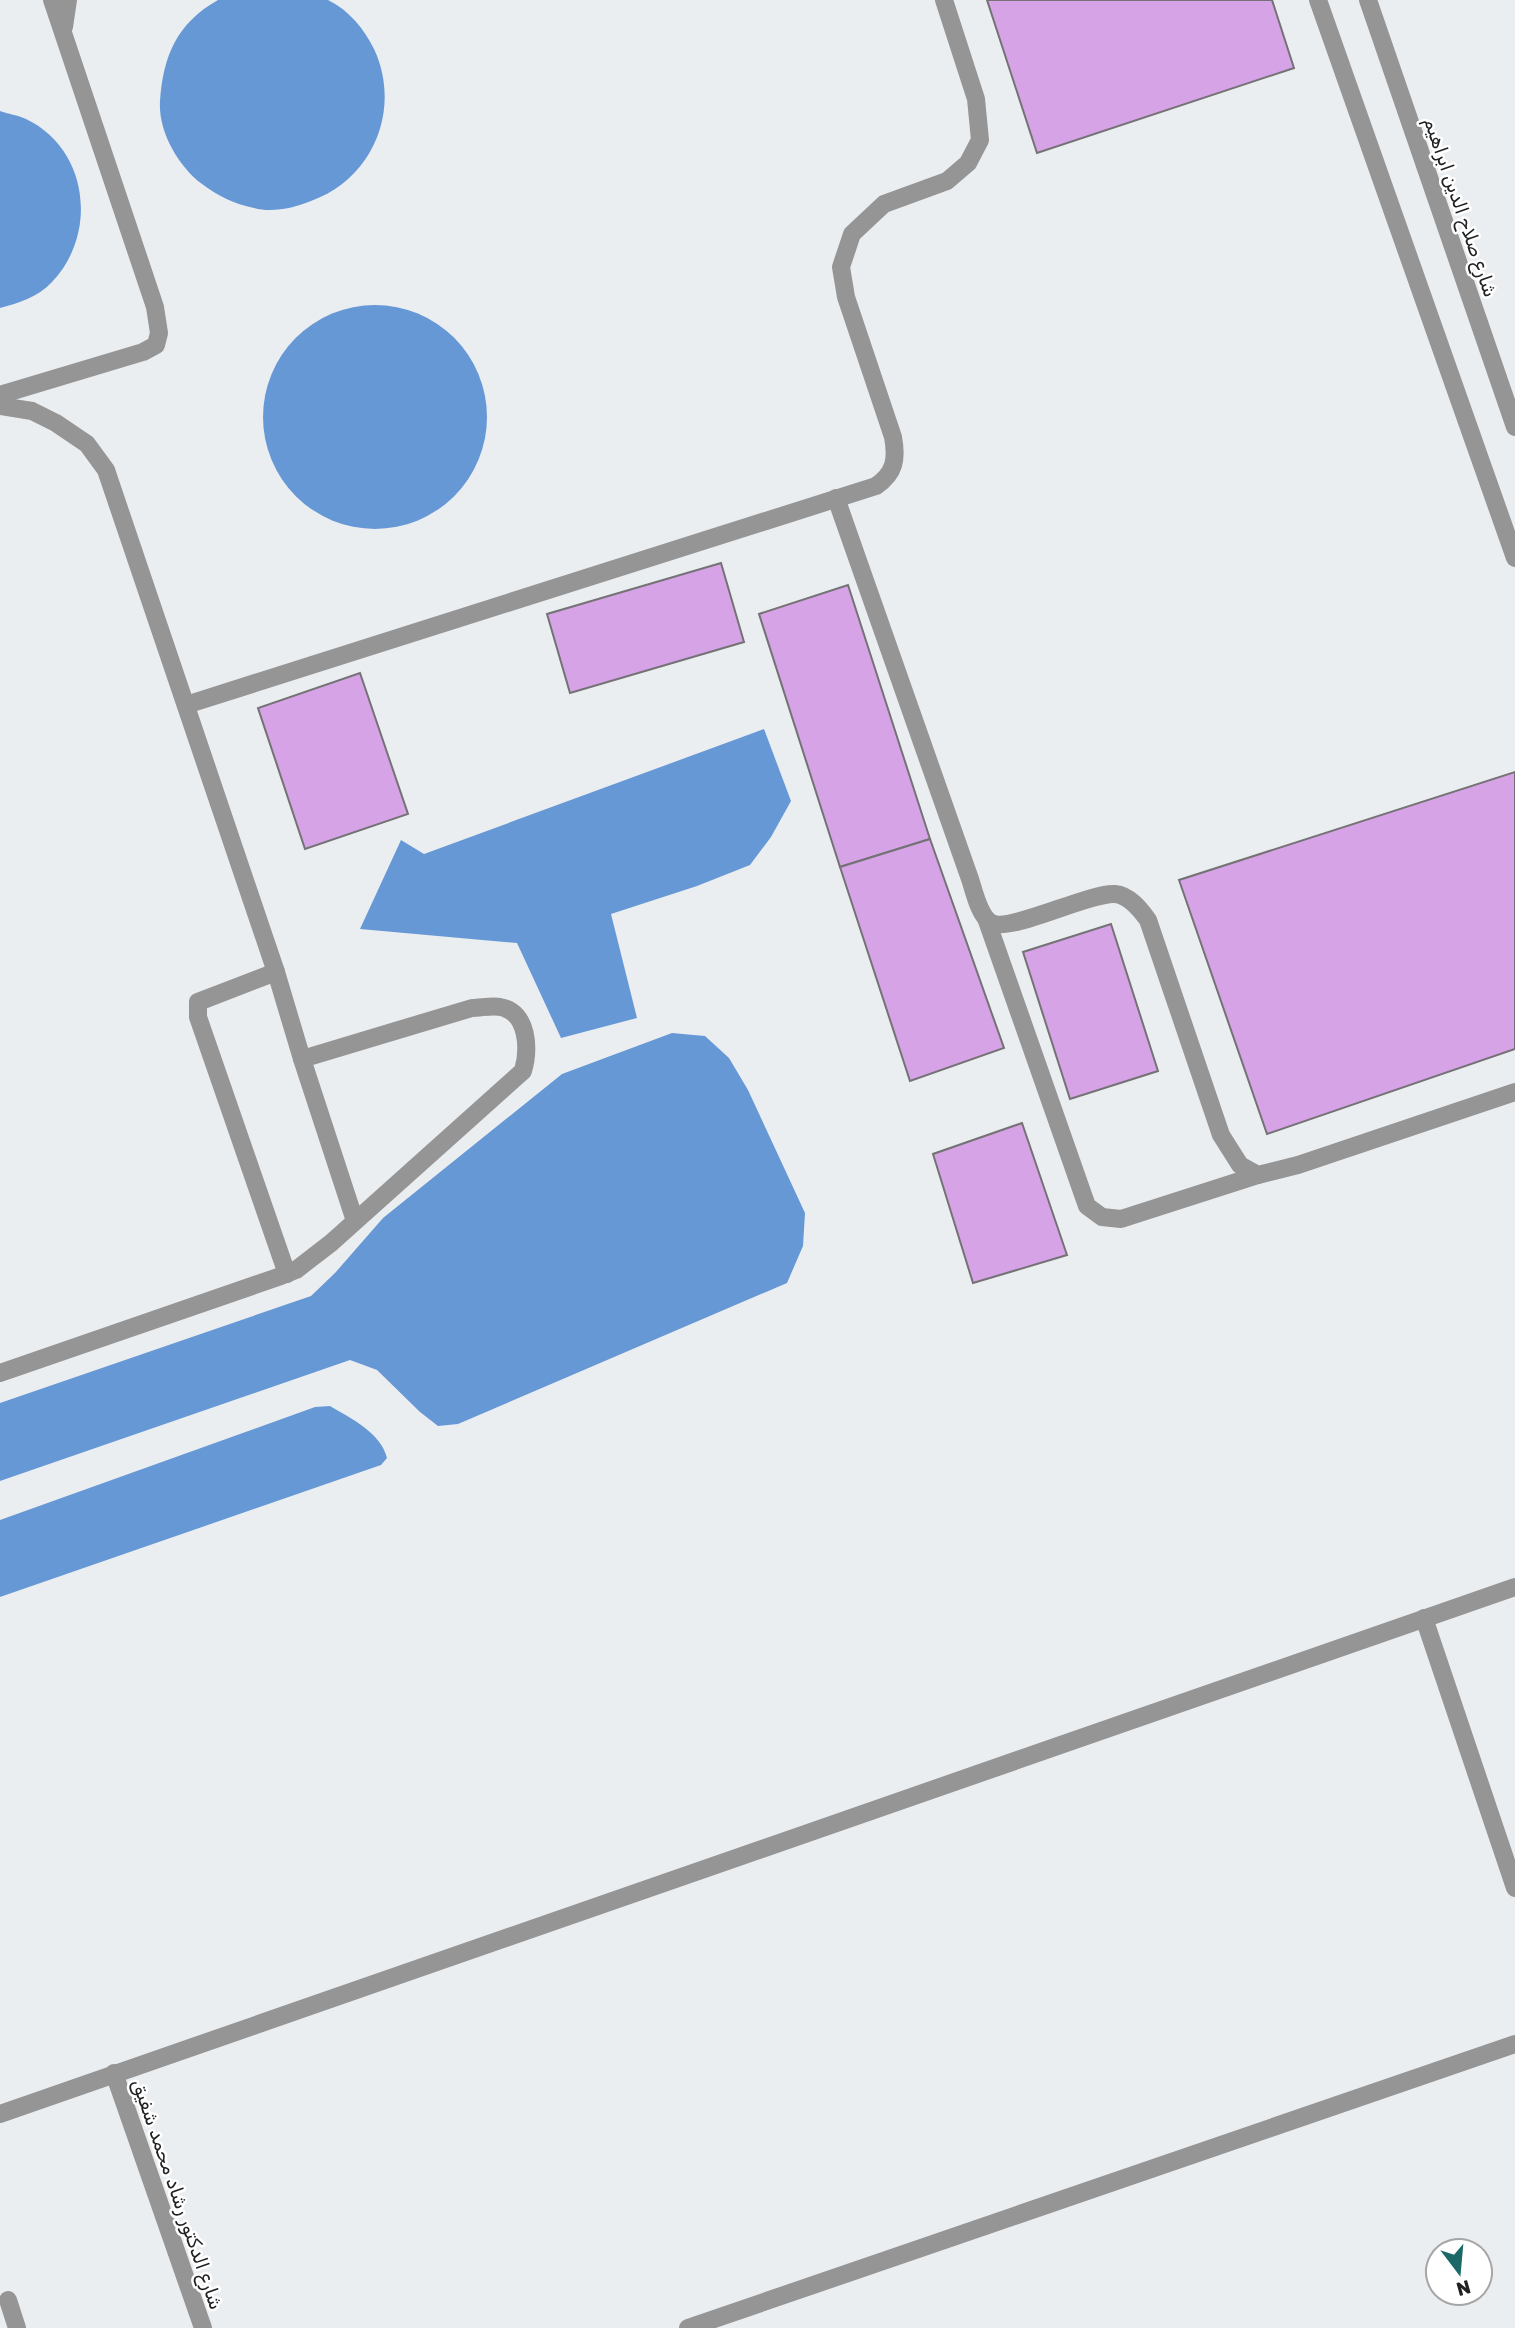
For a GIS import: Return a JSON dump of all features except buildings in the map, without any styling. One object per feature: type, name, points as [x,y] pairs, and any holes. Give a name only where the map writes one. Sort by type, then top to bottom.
[{"type":"street","points":[[0,395],[144,352],[156,345],[159,333],[155,307],[52,0]]},
{"type":"street","points":[[63,34],[68,0]]},
{"type":"street","points":[[186,705],[876,486],[885,480],[892,472],[894,437],[846,297],[841,267],[852,234],[884,204],[947,181],[968,163],[980,140],[976,99],[944,0]]},
{"type":"street","points":[[1318,0],[1515,558]]},
{"type":"street","name":"شارع صلاح الدين ابراهيم","points":[[1368,0],[1515,427]]},
{"type":"street","points":[[0,406],[32,411],[56,423],[86,444],[106,470],[276,972],[355,1221]]},
{"type":"street","points":[[836,498],[1087,1206],[1102,1217],[1121,1219],[1258,1175],[1298,1165],[1515,1093]]},
{"type":"street","points":[[987,921],[995,925],[1009,924],[1086,900],[1116,894],[1135,903],[1148,919],[1221,1135],[1240,1165],[1258,1175]]},
{"type":"street","points":[[276,972],[209,996],[198,1002],[197,1009],[287,1274]]},
{"type":"street","points":[[0,1373],[287,1274],[314,1258],[523,1071],[527,1056],[525,1033],[518,1018],[501,1007],[472,1009],[302,1059]]},
{"type":"street","points":[[0,2114],[1515,1587]]},
{"type":"street","points":[[1424,1618],[1515,1888]]},
{"type":"street","points":[[688,2328],[1515,2044]]},
{"type":"street","name":"شارع الدكتور رشاد محمد شفيق","points":[[114,2073],[204,2328]]},
{"type":"street","points":[[8,2300],[17,2328]]},
{"type":"water","points":[[218,0],[328,0],[361,27],[374,49],[382,72],[385,95],[383,118],[366,159],[333,191],[290,208],[254,208],[233,202],[208,188],[185,168],[171,147],[160,112],[162,85],[169,55],[182,30]]},
{"type":"water","points":[[0,111],[26,119],[47,133],[63,150],[74,171],[80,194],[81,217],[76,241],[67,262],[52,282],[34,296],[0,308]]},
{"type":"water","points":[[364,305],[386,305],[428,318],[446,330],[462,346],[479,374],[487,417],[479,460],[462,488],[446,504],[418,521],[386,529],[364,529],[322,516],[304,504],[288,488],[271,460],[263,428],[263,406],[276,364],[288,346],[304,330],[332,313]]},
{"type":"water","points":[[764,729],[791,801],[771,837],[750,865],[697,886],[611,914],[637,1018],[561,1038],[517,943],[360,929],[401,840],[424,854]]},
{"type":"water","points":[[672,1033],[705,1036],[729,1058],[748,1090],[805,1213],[803,1246],[787,1283],[458,1424],[438,1426],[377,1370],[350,1360],[0,1481],[0,1403],[311,1296],[383,1218],[562,1074]]},
{"type":"water","points":[[330,1406],[379,1441],[387,1458],[381,1465],[0,1597],[0,1520],[315,1407]]}]
